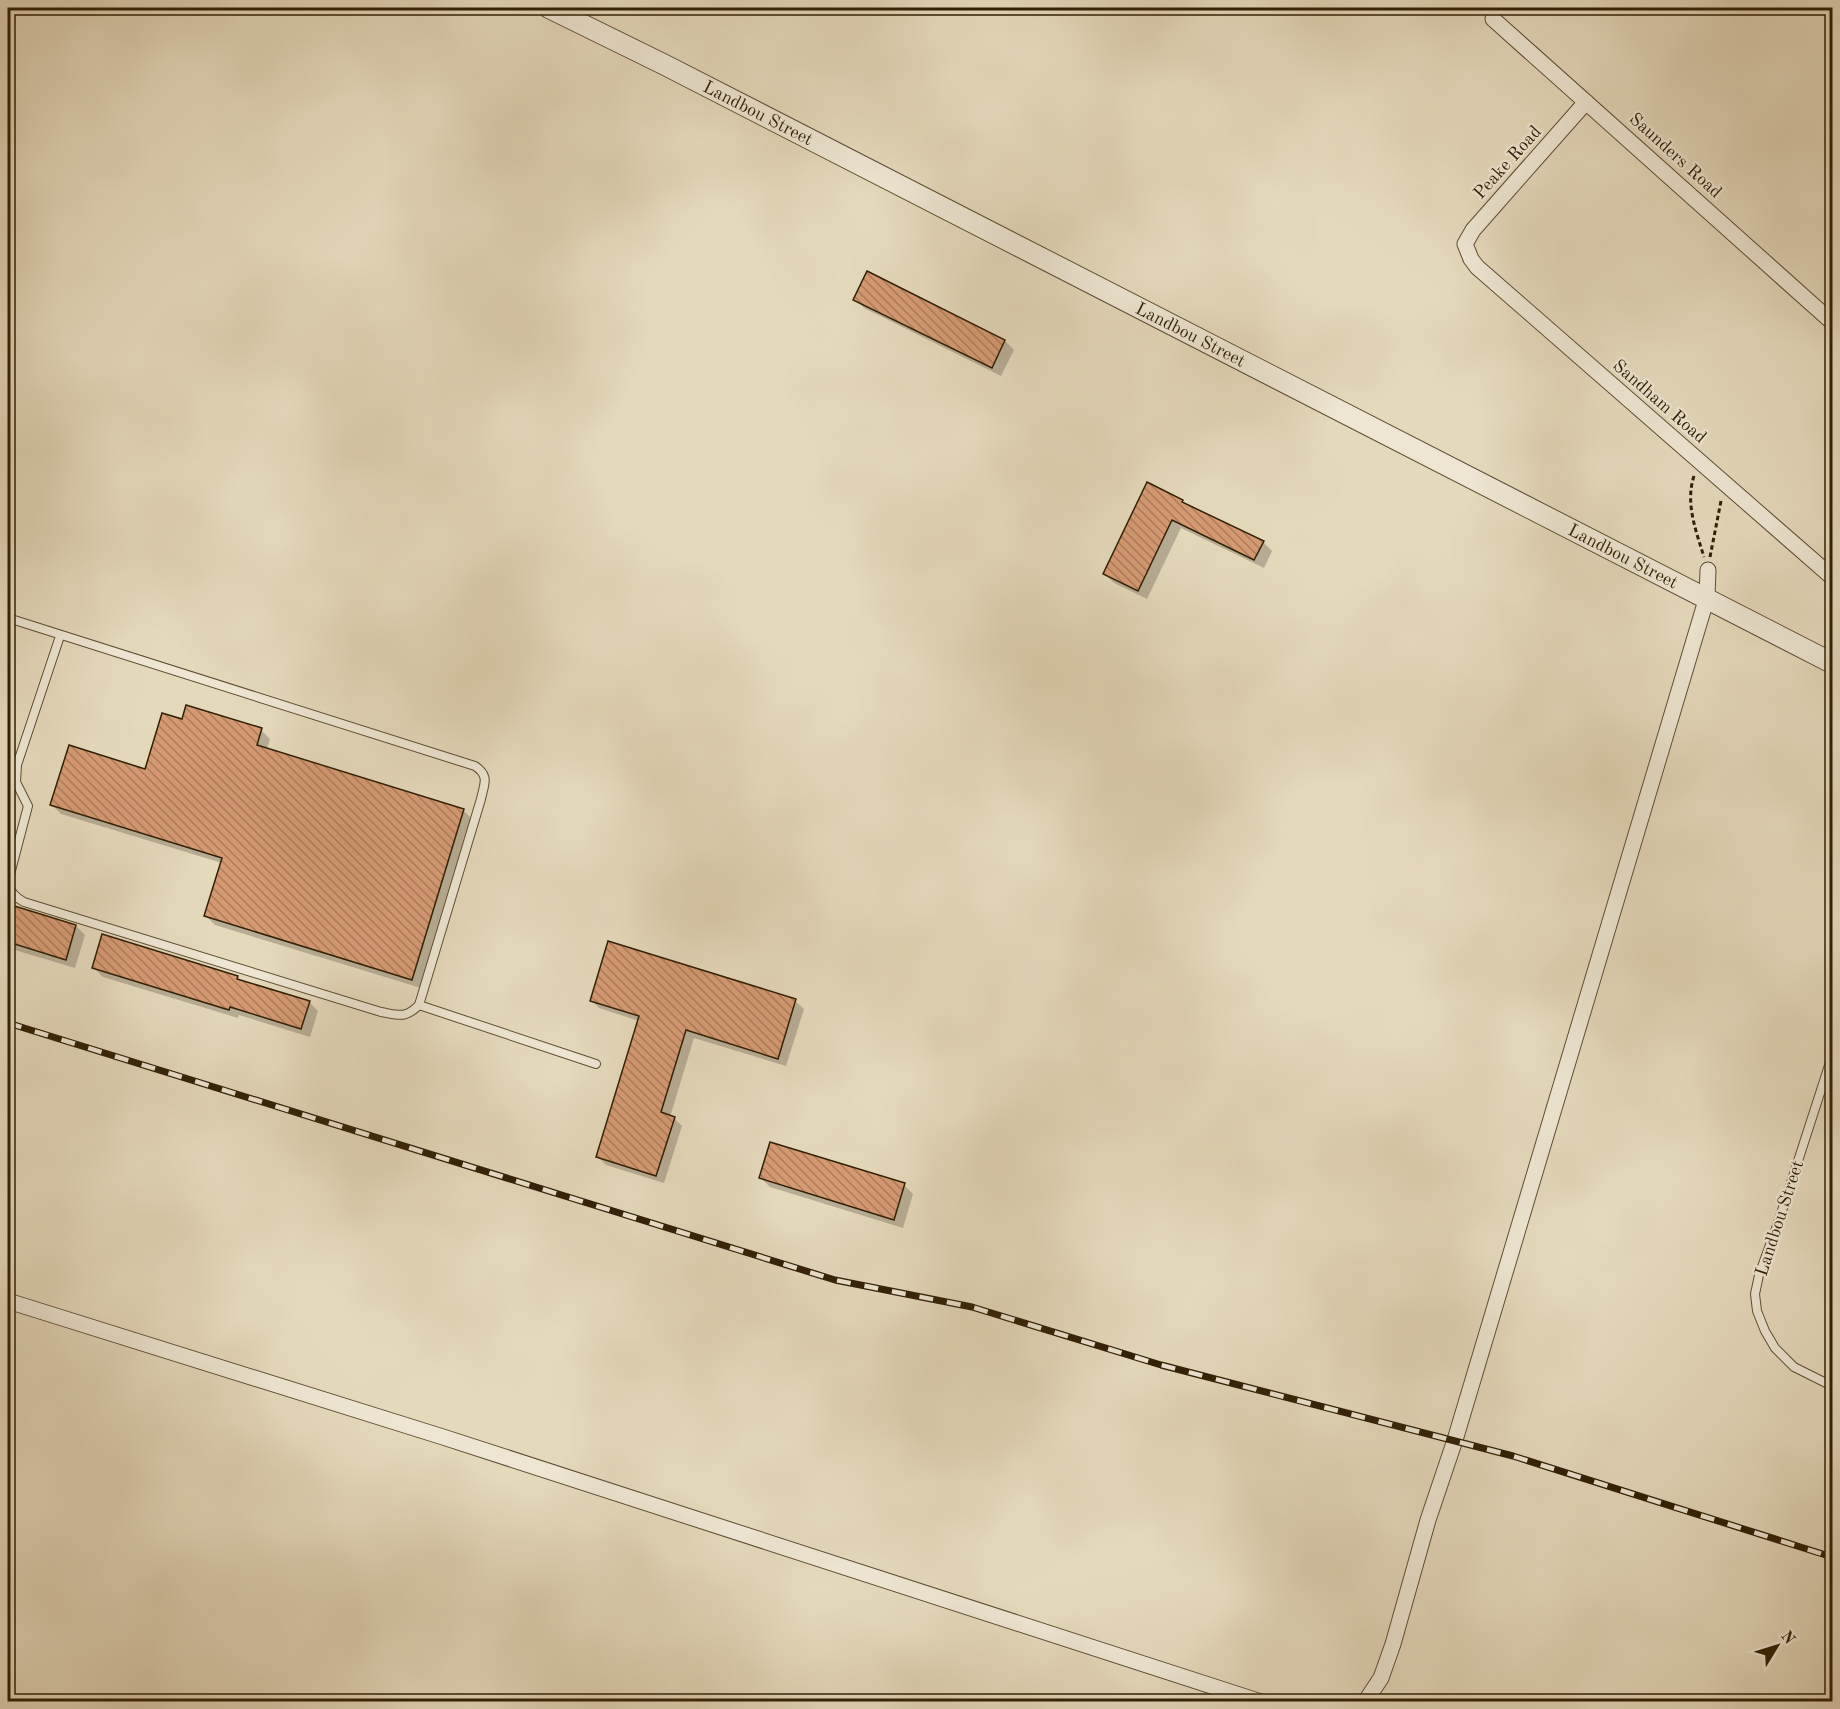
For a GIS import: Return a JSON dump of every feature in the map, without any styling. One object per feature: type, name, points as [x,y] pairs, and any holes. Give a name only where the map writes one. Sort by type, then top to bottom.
[{"type":"street","name":"Landbou Street","points":[[549,8],[686,75],[1833,663]]},
{"type":"street","name":"Saunders Road","points":[[1493,19],[1833,322]]},
{"type":"street","name":"Peake Road","points":[[1467,251],[1465,244],[1473,230],[1587,102]]},
{"type":"street","name":"Sandham Road","points":[[1467,251],[1477,267],[1833,577]]},
{"type":"street","points":[[1365,1701],[1382,1678],[1393,1644],[1428,1520],[1458,1429],[1707,597],[1708,570]]},
{"type":"street","points":[[8,1301],[442,1437],[1262,1701]]},
{"type":"lane","points":[[8,618],[475,766],[482,771],[486,778],[481,800],[419,1005],[408,1015],[400,1016],[381,1011],[18,899],[9,890],[8,882],[28,806],[15,783],[17,765],[60,636]]},
{"type":"lane","points":[[419,1005],[596,1064]]},
{"type":"lane","name":"Landbou Street","points":[[1833,1056],[1759,1275],[1755,1294],[1757,1311],[1775,1348],[1794,1367],[1833,1386]]},
{"type":"path","points":[[1701,462],[1691,483],[1690,498],[1694,523],[1708,570]]},
{"type":"path","points":[[1708,570],[1725,484]]},
{"type":"building","points":[[867,271],[1005,340],[992,368],[853,300]]},
{"type":"building","points":[[1147,482],[1183,500],[1182,502],[1264,541],[1254,560],[1172,520],[1138,591],[1103,574]]},
{"type":"building","points":[[186,705],[262,728],[257,745],[464,809],[412,980],[204,916],[222,858],[50,805],[69,745],[145,769],[162,713],[182,719]]},
{"type":"building","points":[[8,904],[76,925],[66,960],[8,942]]},
{"type":"building","points":[[102,934],[310,1001],[301,1029],[230,1007],[229,1010],[92,968]]},
{"type":"building","points":[[608,941],[796,999],[778,1059],[686,1030],[661,1112],[675,1117],[656,1176],[596,1157],[639,1016],[590,1001]]},
{"type":"building","points":[[770,1142],[905,1183],[894,1220],[759,1178]]},
{"type":"railway","points":[[8,1023],[835,1280],[972,1307],[1161,1365],[1513,1456],[1832,1557]]}]
